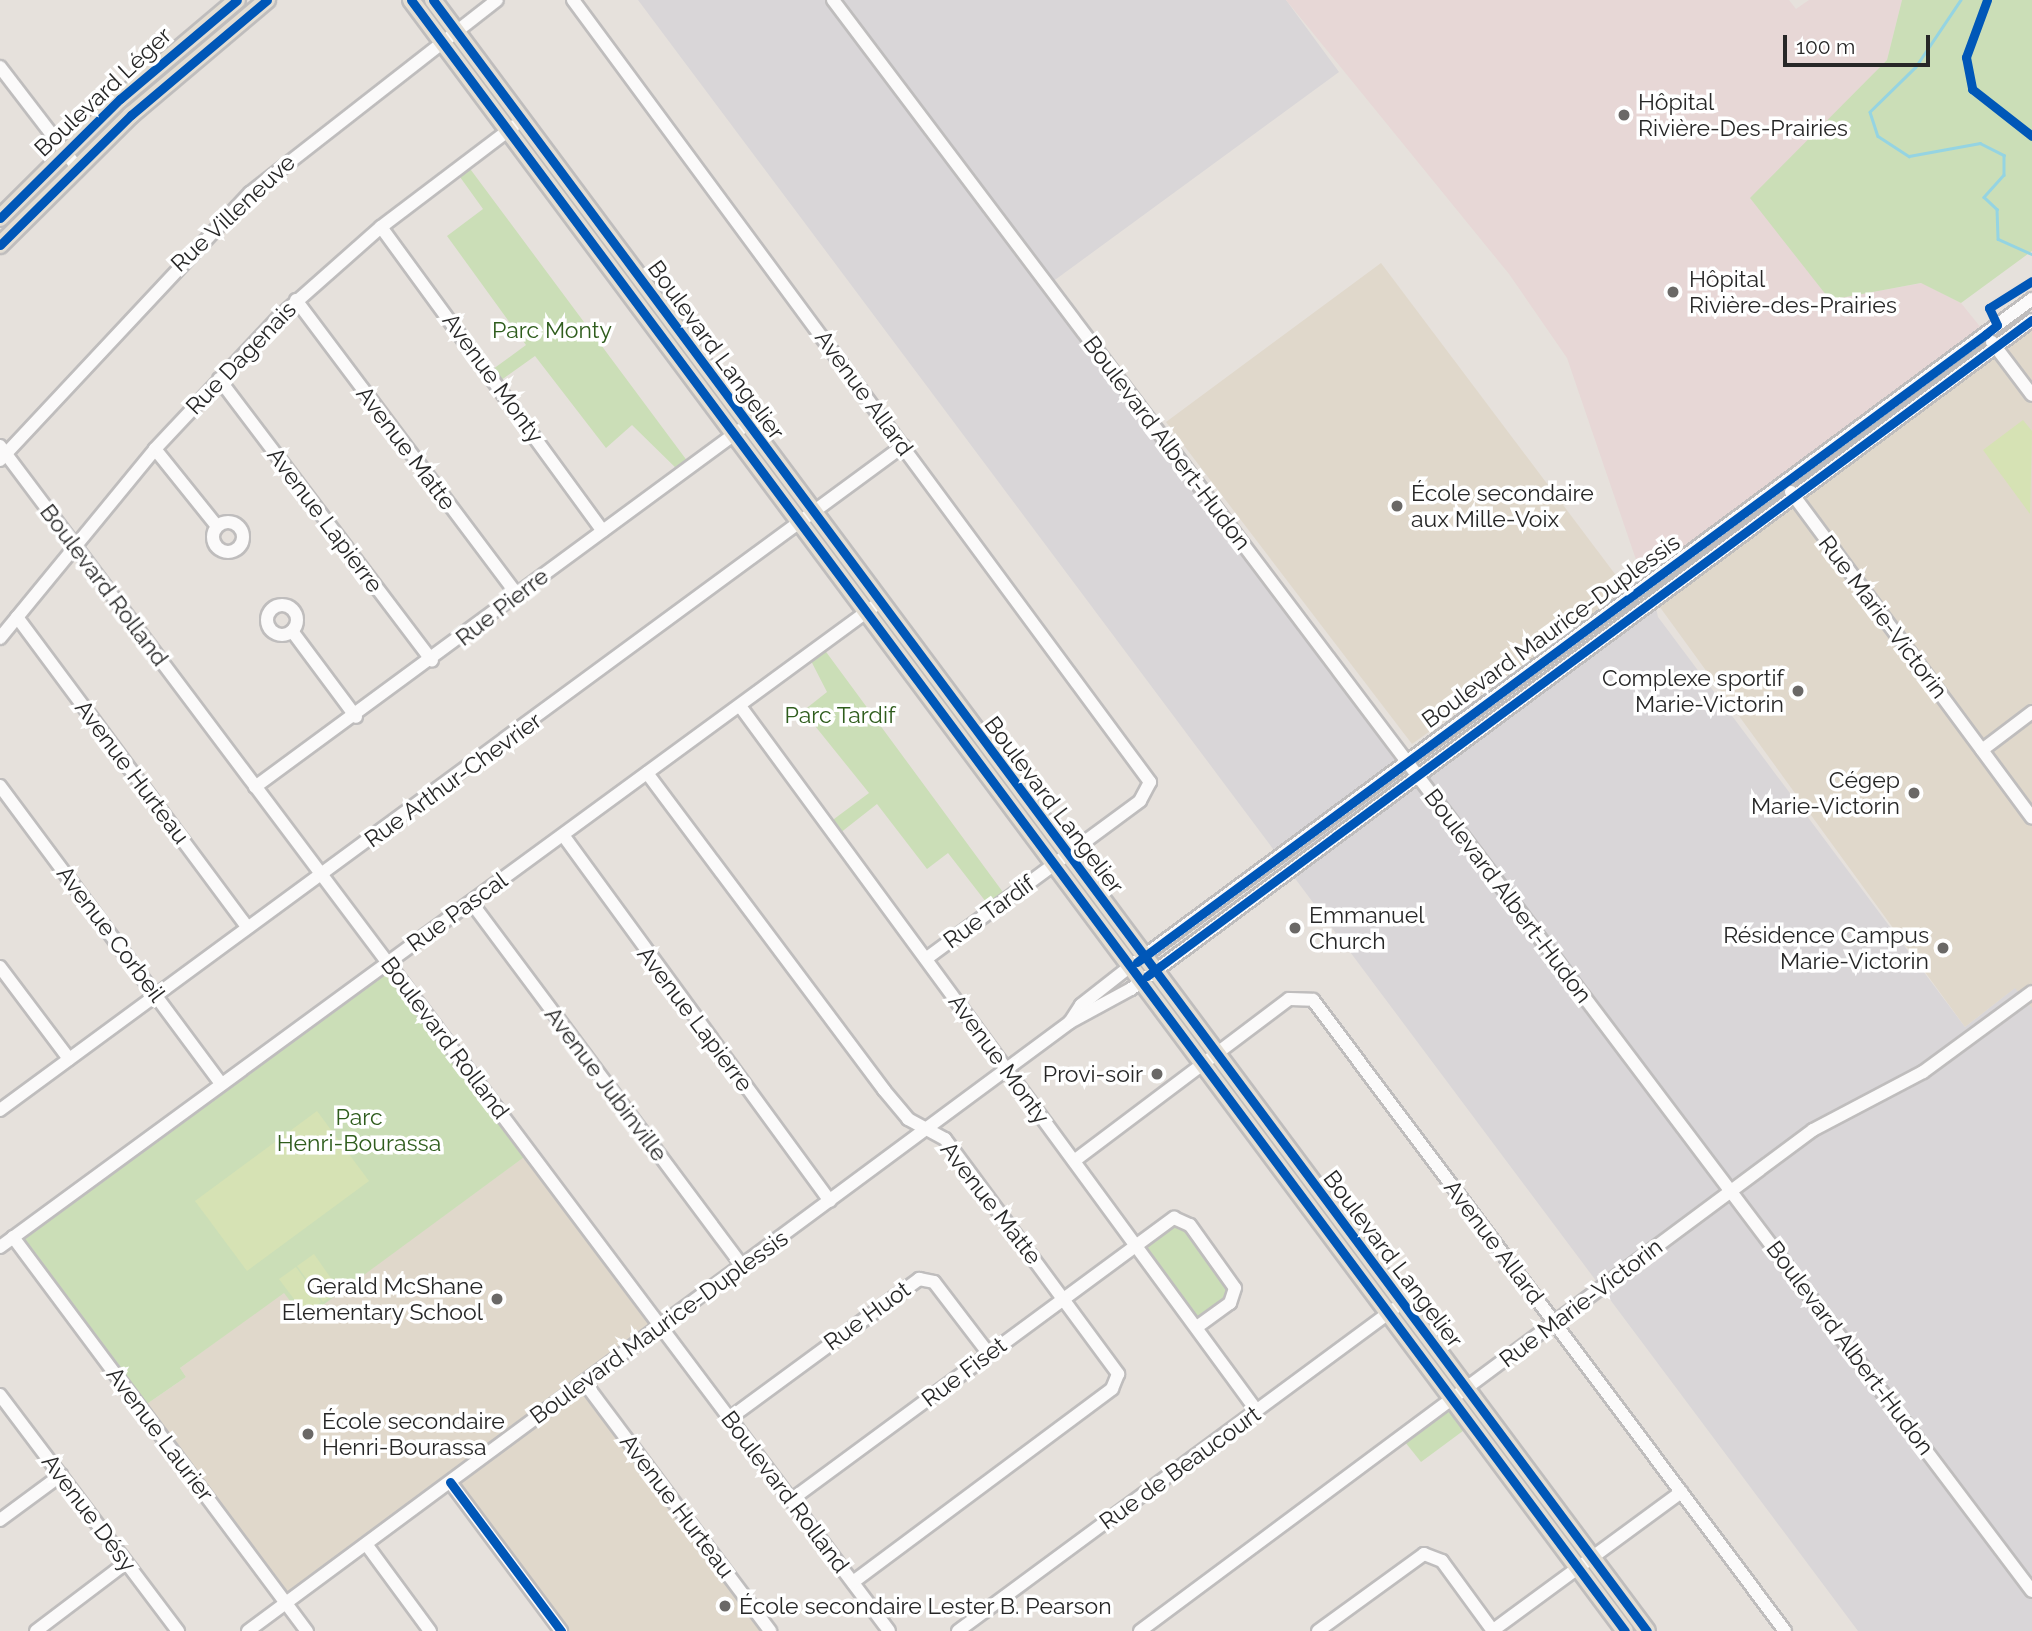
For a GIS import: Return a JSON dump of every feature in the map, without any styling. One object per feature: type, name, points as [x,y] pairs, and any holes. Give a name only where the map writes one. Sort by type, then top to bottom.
[{"type":"main road","name":"Boulevard Léger","points":[[0,218],[63,152],[237,0]]},
{"type":"main road","name":"Boulevard Langelier","points":[[411,0],[1139,983],[1625,1631]]},
{"type":"main road","name":"Boulevard Langelier","points":[[433,0],[1647,1631]]},
{"type":"main road","name":"Boulevard Léger","points":[[0,245],[76,166],[257,3]]},
{"type":"street","name":"Rue Villeneuve","points":[[2,453],[211,230],[291,157],[497,0]]},
{"type":"street","name":"Avenue Allard","points":[[573,0],[903,446],[1151,788]]},
{"type":"street","name":"Boulevard Albert-Hudon","points":[[833,0],[2032,1591]]},
{"type":"street","points":[[0,68],[76,166]]},
{"type":"street","name":"Rue Dagenais","points":[[0,638],[73,545],[155,449],[296,300],[381,227],[523,119]]},
{"type":"street","name":"Avenue Monty","points":[[381,227],[603,531]]},
{"type":"street","name":"Boulevard Maurice-Duplessis","points":[[1070,1022],[1081,1005],[1128,968],[2032,299]]},
{"type":"street","name":"Avenue Matte","points":[[296,300],[517,594]]},
{"type":"street","name":"Boulevard Maurice-Duplessis","points":[[248,1631],[1070,1022],[1090,1016],[1139,983],[2032,320]]},
{"type":"street","points":[[1986,334],[2032,395]]},
{"type":"street","name":"Avenue Lapierre","points":[[219,379],[432,661]]},
{"type":"street","name":"Rue Pierre","points":[[256,787],[432,661],[517,594],[748,424]]},
{"type":"street","name":"Rue Arthur-Chevrier","points":[[0,1110],[247,927],[322,876],[903,446]]},
{"type":"street","points":[[155,449],[217,526]]},
{"type":"street","name":"Boulevard Rolland","points":[[2,453],[388,962],[889,1631]]},
{"type":"street","name":"Rue Marie-Victorin","points":[[1784,483],[2032,818]]},
{"type":"street","name":"Rue Pascal","points":[[0,1247],[880,602]]},
{"type":"street","name":"Avenue Hurteau","points":[[17,617],[247,927]]},
{"type":"street","points":[[292,631],[356,717]]},
{"type":"street","name":"Avenue Monty","points":[[740,706],[1198,1326],[1257,1411]]},
{"type":"street","points":[[1982,750],[2032,712]]},
{"type":"street","name":"Avenue Matte","points":[[647,773],[884,1090],[908,1119],[945,1139],[1116,1368],[1116,1385],[853,1582]]},
{"type":"street","name":"Avenue Corbeil","points":[[0,786],[221,1084]]},
{"type":"street","name":"Rue Tardif","points":[[926,959],[1068,855],[1151,788]]},
{"type":"street","name":"Avenue Lapierre","points":[[562,835],[830,1201]]},
{"type":"street","name":"Avenue Jubinville","points":[[471,902],[742,1266]]},
{"type":"street","points":[[0,967],[69,1059]]},
{"type":"street","name":"Rue Marie-Victorin","points":[[1140,1631],[1837,1113],[1923,1072],[2032,992]]},
{"type":"street","name":"Avenue Allard","points":[[1216,1055],[1299,996],[1313,1000],[1785,1631]]},
{"type":"street","points":[[1074,1161],[1216,1055]]},
{"type":"street","name":"Rue Fiset","points":[[792,1500],[1174,1218],[1190,1225],[1235,1288],[1230,1303],[1198,1326]]},
{"type":"street","name":"Avenue Laurier","points":[[13,1237],[307,1631]]},
{"type":"street","name":"Rue Huot","points":[[730,1418],[919,1279],[934,1282],[989,1354]]},
{"type":"street","name":"Rue de Beaucourt","points":[[958,1631],[1402,1304]]},
{"type":"street","name":"Avenue Hurteau","points":[[584,1382],[770,1631]]},
{"type":"street","name":"Avenue Désy","points":[[0,1395],[178,1631]]},
{"type":"street","points":[[0,1520],[61,1475]]},
{"type":"street","points":[[450,1482],[561,1631]]},
{"type":"street","points":[[1318,1631],[1424,1554],[1442,1561],[1492,1631],[1681,1492]]},
{"type":"street","points":[[366,1544],[430,1631]]},
{"type":"street","points":[[36,1631],[127,1563]]},
{"type":"shaded area","points":[[638,0],[1286,0],[1339,72],[1048,285],[1416,775],[1654,599],[1658,617],[1965,1027],[2016,987],[2032,993],[2032,1631],[1858,1631]]},
{"type":"shaded area","name":"Hôpital Rivière-des-Prairies","points":[[1286,0],[1789,0],[1796,9],[1809,0],[1902,0],[1887,60],[1751,198],[1830,300],[1922,283],[1961,303],[1986,334],[1645,586],[1567,358],[1509,274]]},
{"type":"shaded area","name":"École secondaire aux Mille-Voix","points":[[1381,263],[1627,590],[1412,744],[1166,422]]},
{"type":"shaded area","name":"Cégep Marie-Victorin","points":[[2032,323],[2032,1008],[2015,988],[1965,1027],[1654,599]]},
{"type":"shaded area","points":[[531,1152],[660,1326],[584,1381],[771,1631],[561,1631],[450,1482],[286,1603],[141,1408],[186,1377],[180,1368],[284,1292],[304,1318]]},
{"type":"green space","points":[[1902,0],[2032,0],[2032,251],[1961,303],[1921,283],[1830,300],[1750,198],[1887,60]]},
{"type":"green space","name":"Parc Monty","points":[[465,162],[691,466],[681,473],[632,425],[606,448],[535,356],[497,383],[489,372],[526,345],[447,236],[483,209],[455,170]]},
{"type":"green space","points":[[2023,420],[2032,431],[2030,514],[1983,450]]},
{"type":"green space","name":"Parc Tardif","points":[[821,645],[1008,899],[993,911],[948,853],[927,869],[877,804],[835,837],[826,825],[869,793],[803,711],[827,692],[808,655]]},
{"type":"green space","name":"Parc Henri-Bourassa","points":[[388,962],[531,1152],[304,1319],[284,1293],[180,1368],[186,1377],[141,1408],[13,1237]]},
{"type":"green space","points":[[317,1111],[369,1181],[247,1271],[195,1201]]},
{"type":"green space","points":[[1181,1218],[1235,1294],[1198,1326],[1136,1245]]},
{"type":"green space","points":[[314,1254],[339,1290],[323,1302],[297,1266]]},
{"type":"green space","points":[[296,1267],[321,1302],[305,1314],[279,1279]]},
{"type":"green space","points":[[1450,1400],[1471,1425],[1421,1462],[1401,1437]]},
{"type":"waterway","points":[[1961,0],[1916,67],[1870,112],[1878,136],[1909,156],[1980,143],[2004,155],[2004,175],[1984,197],[1997,209],[1998,239],[2032,254]]},
{"type":"cycle path","points":[[0,218],[120,99],[237,0]]},
{"type":"cycle path","points":[[0,245],[131,115],[267,0]]},
{"type":"cycle path","points":[[411,0],[1625,1631]]},
{"type":"cycle path","points":[[433,0],[1647,1631]]},
{"type":"cycle path","points":[[1987,0],[1966,57],[1972,89],[2032,136]]},
{"type":"cycle path","points":[[1137,962],[1986,334],[1997,325],[1989,308],[2032,281]]},
{"type":"cycle path","points":[[1147,976],[2032,320]]},
{"type":"cycle path","points":[[450,1482],[561,1631]]},
{"type":"place","name":"Hôpital Rivière-Des-Prairies","points":[[1624,115]]},
{"type":"place","name":"Hôpital Rivière-des-Prairies","points":[[1673,292]]},
{"type":"place","name":"École secondaire aux Mille-Voix","points":[[1397,506]]},
{"type":"place","name":"Complexe sportif Marie-Victorin","points":[[1798,691]]},
{"type":"place","name":"Cégep Marie-Victorin","points":[[1914,793]]},
{"type":"place","name":"Emmanuel Church","points":[[1295,928]]},
{"type":"place","name":"Résidence Campus Marie-Victorin","points":[[1943,948]]},
{"type":"place","name":"Provi-soir","points":[[1157,1074]]},
{"type":"place","name":"Gerald McShane Elementary School","points":[[497,1299]]},
{"type":"place","name":"École secondaire Henri-Bourassa","points":[[308,1434]]},
{"type":"place","name":"École secondaire Lester B. Pearson","points":[[725,1606]]}]
